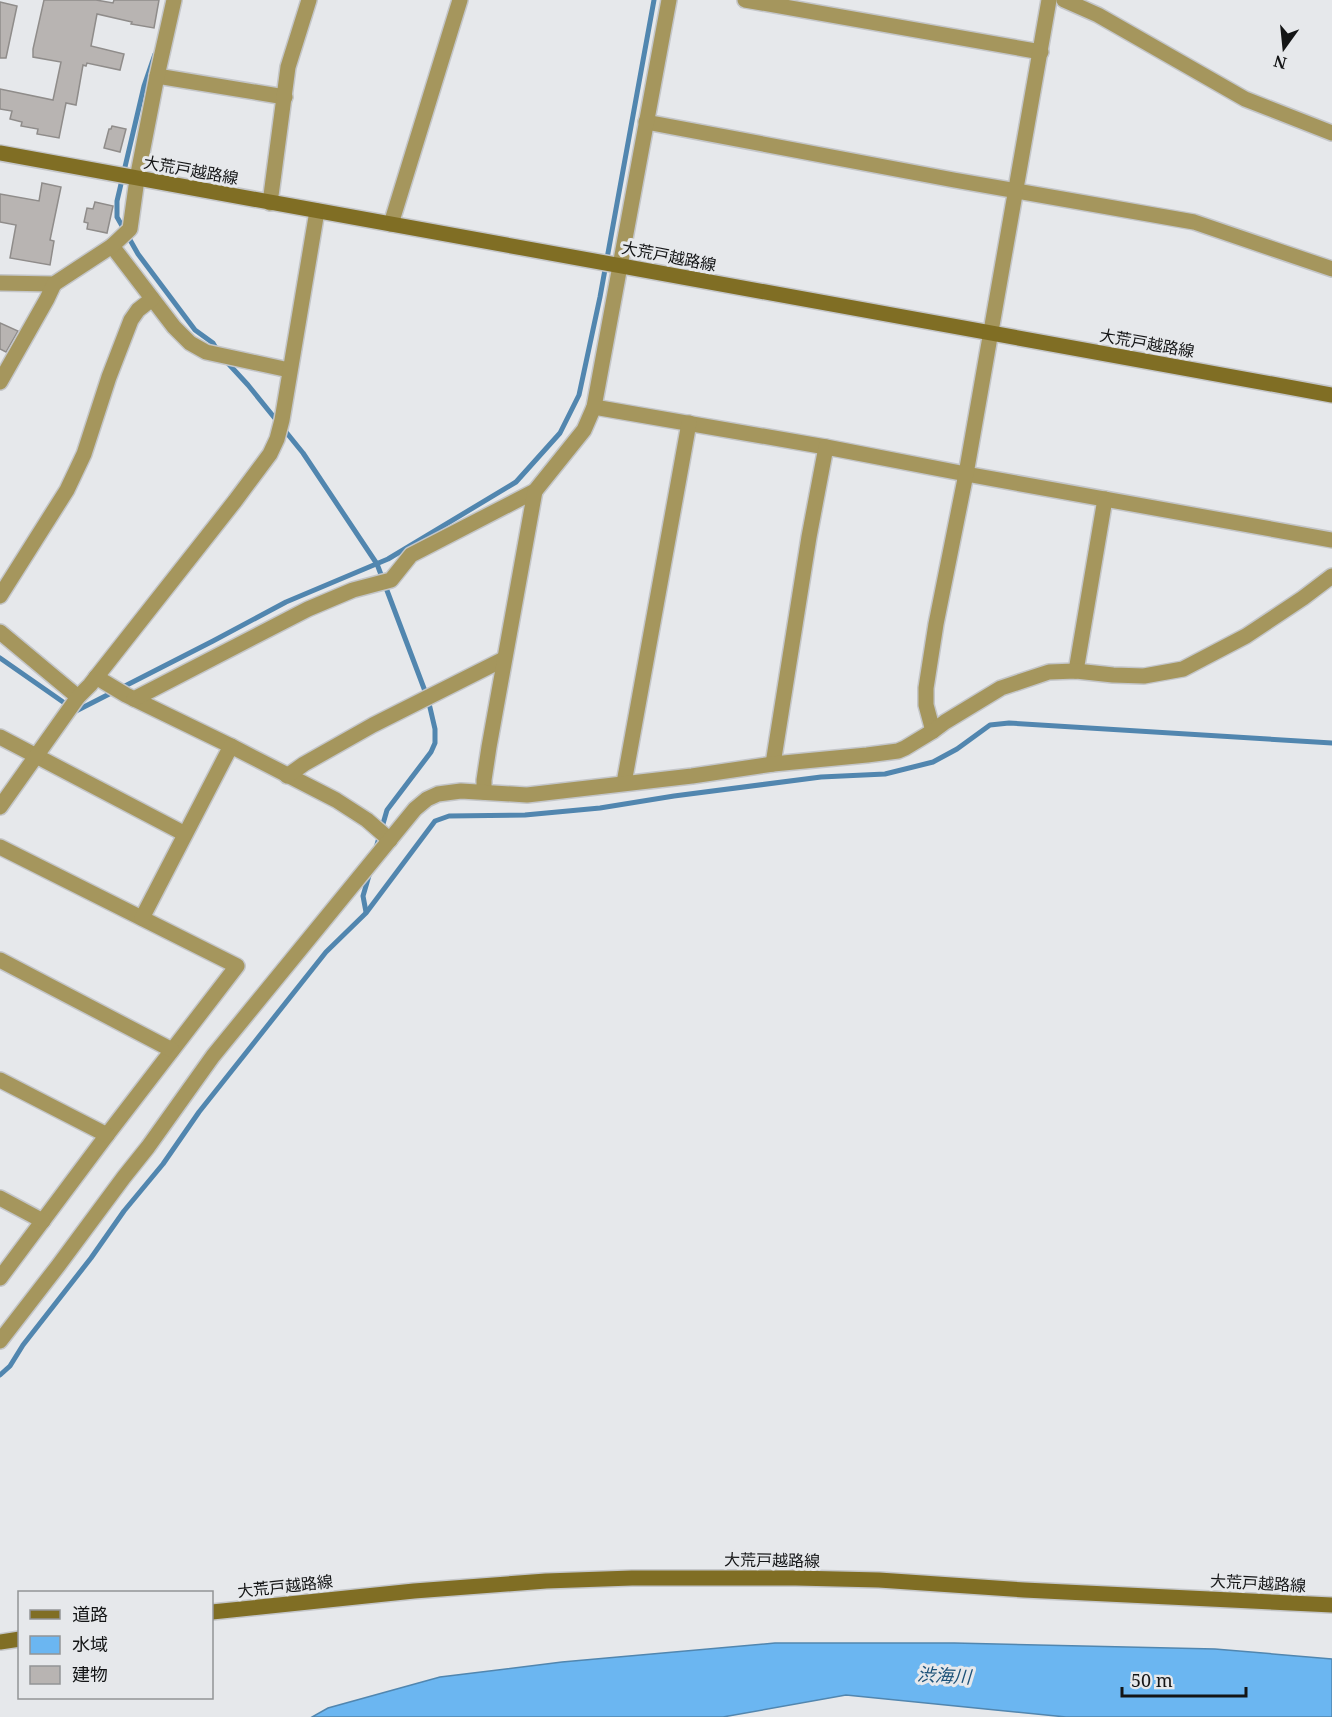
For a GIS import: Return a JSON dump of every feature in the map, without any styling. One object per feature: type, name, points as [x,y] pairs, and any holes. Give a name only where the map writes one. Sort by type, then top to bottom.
[{"type":"main road","name":"大荒戸越路線","points":[[0,153],[1332,395]]},
{"type":"main road","name":"大荒戸越路線","points":[[213,1612],[513,1583],[653,1577],[879,1580],[1023,1590],[1332,1605]]},
{"type":"main road","points":[[0,1642],[18,1639]]},
{"type":"street","points":[[0,382],[54,284],[112,246],[130,229],[137,179],[174,0]]},
{"type":"street","points":[[270,203],[288,67],[309,0]]},
{"type":"street","points":[[391,224],[460,0]]},
{"type":"street","points":[[134,699],[308,609],[353,590],[391,580],[411,555],[535,491],[584,430],[594,407],[669,0]]},
{"type":"street","points":[[744,0],[1041,52]]},
{"type":"street","points":[[933,731],[926,705],[926,688],[936,624],[966,474],[1050,0]]},
{"type":"street","points":[[1064,0],[1098,15],[1245,99],[1332,133]]},
{"type":"street","points":[[157,76],[285,97]]},
{"type":"street","points":[[646,122],[1194,222],[1332,269]]},
{"type":"street","points":[[0,807],[78,697],[270,454],[282,420],[317,211]]},
{"type":"street","points":[[112,246],[174,327],[190,343],[206,352],[289,370]]},
{"type":"street","points":[[0,283],[54,284]]},
{"type":"street","points":[[0,596],[67,490],[84,454],[109,377],[131,320],[138,310],[152,299]]},
{"type":"street","points":[[594,407],[1332,540]]},
{"type":"street","points":[[624,783],[689,423]]},
{"type":"street","points":[[773,764],[805,559],[826,447]]},
{"type":"street","points":[[484,792],[489,747],[535,491]]},
{"type":"street","points":[[1076,670],[1105,499]]},
{"type":"street","points":[[0,1341],[148,1147],[213,1056],[415,809],[432,796],[461,791],[527,795],[773,764],[898,751],[1001,688],[1049,672],[1076,670],[1144,676],[1183,669],[1246,636],[1332,576]]},
{"type":"street","points":[[0,632],[78,697]]},
{"type":"street","points":[[287,776],[304,764],[374,726],[504,659]]},
{"type":"street","points":[[96,677],[134,699],[336,800],[367,820],[390,840]]},
{"type":"street","points":[[0,737],[185,834]]},
{"type":"street","points":[[142,918],[231,746]]},
{"type":"street","points":[[0,847],[237,966],[0,1278]]},
{"type":"street","points":[[0,960],[172,1050]]},
{"type":"street","points":[[0,1080],[107,1135]]},
{"type":"street","points":[[0,1198],[43,1221]]},
{"type":"water","name":"渋海川","points":[[775,1643],[954,1643],[1215,1649],[1332,1659],[1332,1717],[1066,1717],[846,1695],[723,1717],[312,1717],[328,1708],[440,1677],[562,1662]]},
{"type":"building","points":[[44,0],[96,0],[113,3],[114,0],[159,0],[154,28],[97,14],[91,46],[124,54],[120,70],[87,63],[86,66],[83,65],[76,105],[66,103],[59,138],[37,134],[38,129],[21,126],[22,122],[10,119],[12,111],[0,109],[0,89],[53,100],[61,62],[33,57]]},
{"type":"building","points":[[0,2],[17,6],[6,58],[0,58]]},
{"type":"building","points":[[112,126],[126,129],[120,152],[104,148]]},
{"type":"building","points":[[42,183],[61,187],[50,240],[54,241],[50,265],[10,258],[16,225],[0,222],[0,194],[39,201]]},
{"type":"building","points":[[95,202],[113,206],[107,233],[87,229],[88,223],[84,222],[87,208],[93,209]]},
{"type":"building","points":[[0,323],[18,331],[6,352],[0,349]]},
{"type":"waterway","points":[[0,658],[76,711],[286,602],[388,559],[516,482],[560,433],[579,395],[600,297],[654,0]]},
{"type":"waterway","points":[[155,54],[144,86],[117,201],[117,217],[138,254],[195,330],[213,343],[219,353]]},
{"type":"waterway","points":[[225,360],[303,453],[377,564],[428,699],[435,729],[435,743],[431,752],[387,810],[376,848]]},
{"type":"waterway","points":[[0,1375],[10,1366],[23,1345],[91,1258],[124,1211],[163,1164],[199,1112],[326,952],[366,913],[435,821],[449,816],[525,815],[600,808],[821,777],[885,774],[933,762],[957,749],[990,725],[1009,723],[1332,743]]},
{"type":"waterway","points":[[366,912],[363,896],[370,872]]}]
